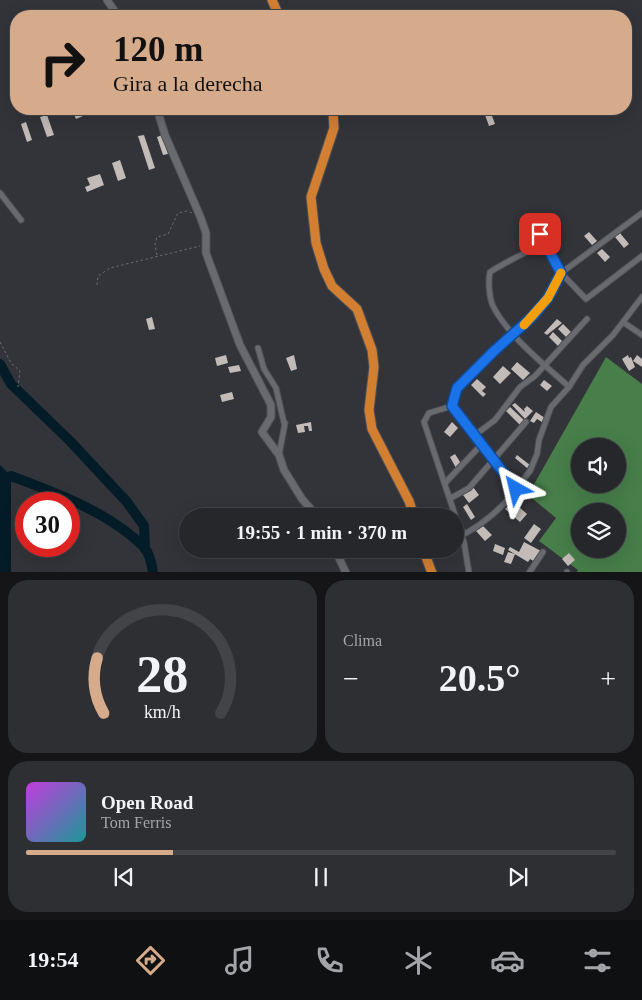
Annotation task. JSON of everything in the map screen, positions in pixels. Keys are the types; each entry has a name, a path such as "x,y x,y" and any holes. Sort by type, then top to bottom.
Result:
{"highway":[{"path":"333,115 334,128 311,197 316,243 324,269 332,286 356,309 372,350 374,367 369,410 372,429 411,508"},
{"path":"427,558 432,572"}],"street":[{"path":"159,115 168,144 206,233 206,253 240,345 270,405 270,417 262,432 279,455 292,483 310,508"},
{"path":"0,193 21,220"},
{"path":"452,406 457,388 532,317 548,298 561,273 642,213"},
{"path":"540,234 561,273 586,299 642,256"},
{"path":"545,242 528,252 514,256 490,272 492,305 514,334 569,387"},
{"path":"464,534 480,526 509,499 530,471 538,454 540,440 551,407 569,387 583,365 623,322 642,297"},
{"path":"475,435 495,420 520,387 536,376 544,364 587,319"},
{"path":"623,322 642,335"},
{"path":"258,348 264,369 276,388 284,423 279,455"},
{"path":"452,406 516,489"},
{"path":"452,406 430,413 424,422 454,508"},
{"path":"451,498 469,488 495,461 526,422"},
{"path":"446,482 482,444"},
{"path":"464,542 468,572"},
{"path":"529,572 543,552"},
{"path":"339,558 346,572"}],"path":[{"path":"157,256 154,244 157,237 168,234 178,213 187,211 200,216"},
{"path":"97,284 98,276 110,268 206,245"},
{"path":"0,342 11,364 20,371 18,387"}],"green space":[{"path":"606,357 642,384 642,572 577,572 578,570 539,541 556,518 528,495"}],"water":[{"path":"0,465 11,476 11,572 0,572"}],"building":[{"path":"47,115 54,135 47,137 40,117"},
{"path":"74,115 83,115 83,116 76,119"},
{"path":"485,115 492,115 495,124 489,126"},
{"path":"26,122 32,140 27,142 21,124"},
{"path":"144,135 155,168 149,170 138,136"},
{"path":"162,135 168,154 163,155 157,137"},
{"path":"120,160 126,178 118,181 112,163"},
{"path":"100,174 104,185 87,192 85,187 90,185 87,178"},
{"path":"532,225 537,236 533,238 529,237 524,229"},
{"path":"589,232 597,241 592,245 584,236"},
{"path":"620,233 629,244 624,248 615,237"},
{"path":"602,249 610,257 605,262 597,253"},
{"path":"152,317 155,329 149,330 146,319"},
{"path":"557,319 562,323 547,335 544,333"},
{"path":"563,324 571,332 566,337 558,329"},
{"path":"553,332 562,341 558,346 549,337"},
{"path":"226,355 228,363 217,366 215,358"},
{"path":"294,355 297,369 291,371 286,358"},
{"path":"628,355 629,358 631,357 635,367 629,371 622,359"},
{"path":"637,355 642,359 642,367 633,361"},
{"path":"517,362 530,373 523,380 511,369"},
{"path":"239,365 241,371 230,373 228,367"},
{"path":"503,366 511,373 500,384 493,377"},
{"path":"477,379 486,387 482,391 486,394 483,397 471,385"},
{"path":"544,380 552,386 547,391 540,385"},
{"path":"232,392 234,399 222,402 220,395"},
{"path":"515,403 525,412 524,409 527,406 533,411 525,419 512,405"},
{"path":"510,407 525,421 521,426 506,411"},
{"path":"536,412 545,418 542,422 537,419 534,423 530,421"},
{"path":"311,422 312,431 309,431 308,426 304,426 305,432 298,433 296,425"},
{"path":"452,422 458,428 450,437 444,432"},
{"path":"455,454 462,465 456,468 450,457"},
{"path":"517,455 530,465 527,468 515,458"},
{"path":"473,487 479,495 469,503 463,495"},
{"path":"516,494 522,498 518,506 527,514 520,522 505,509 514,500 512,499"},
{"path":"467,504 475,517 471,520 463,507"},
{"path":"534,524 541,529 531,543 524,538"},
{"path":"483,526 492,535 485,541 476,531"},
{"path":"524,542 541,551 535,562 530,559 528,562 508,550 510,547 519,552"},
{"path":"495,544 505,548 503,555 493,551"},
{"path":"508,552 515,554 511,564 504,562"},
{"path":"569,553 571,558 575,560 568,566 562,559"}],"waterway":[{"path":"0,364 11,384 70,441 127,502 144,526 145,549"},
{"path":"11,476 81,505 115,524 144,547 150,559 153,572"}],"slow traffic":[{"path":"524,325 548,298 561,273"}],"route":[{"path":"516,489 452,406 457,388 532,317 548,298 561,273 540,234"}]}
